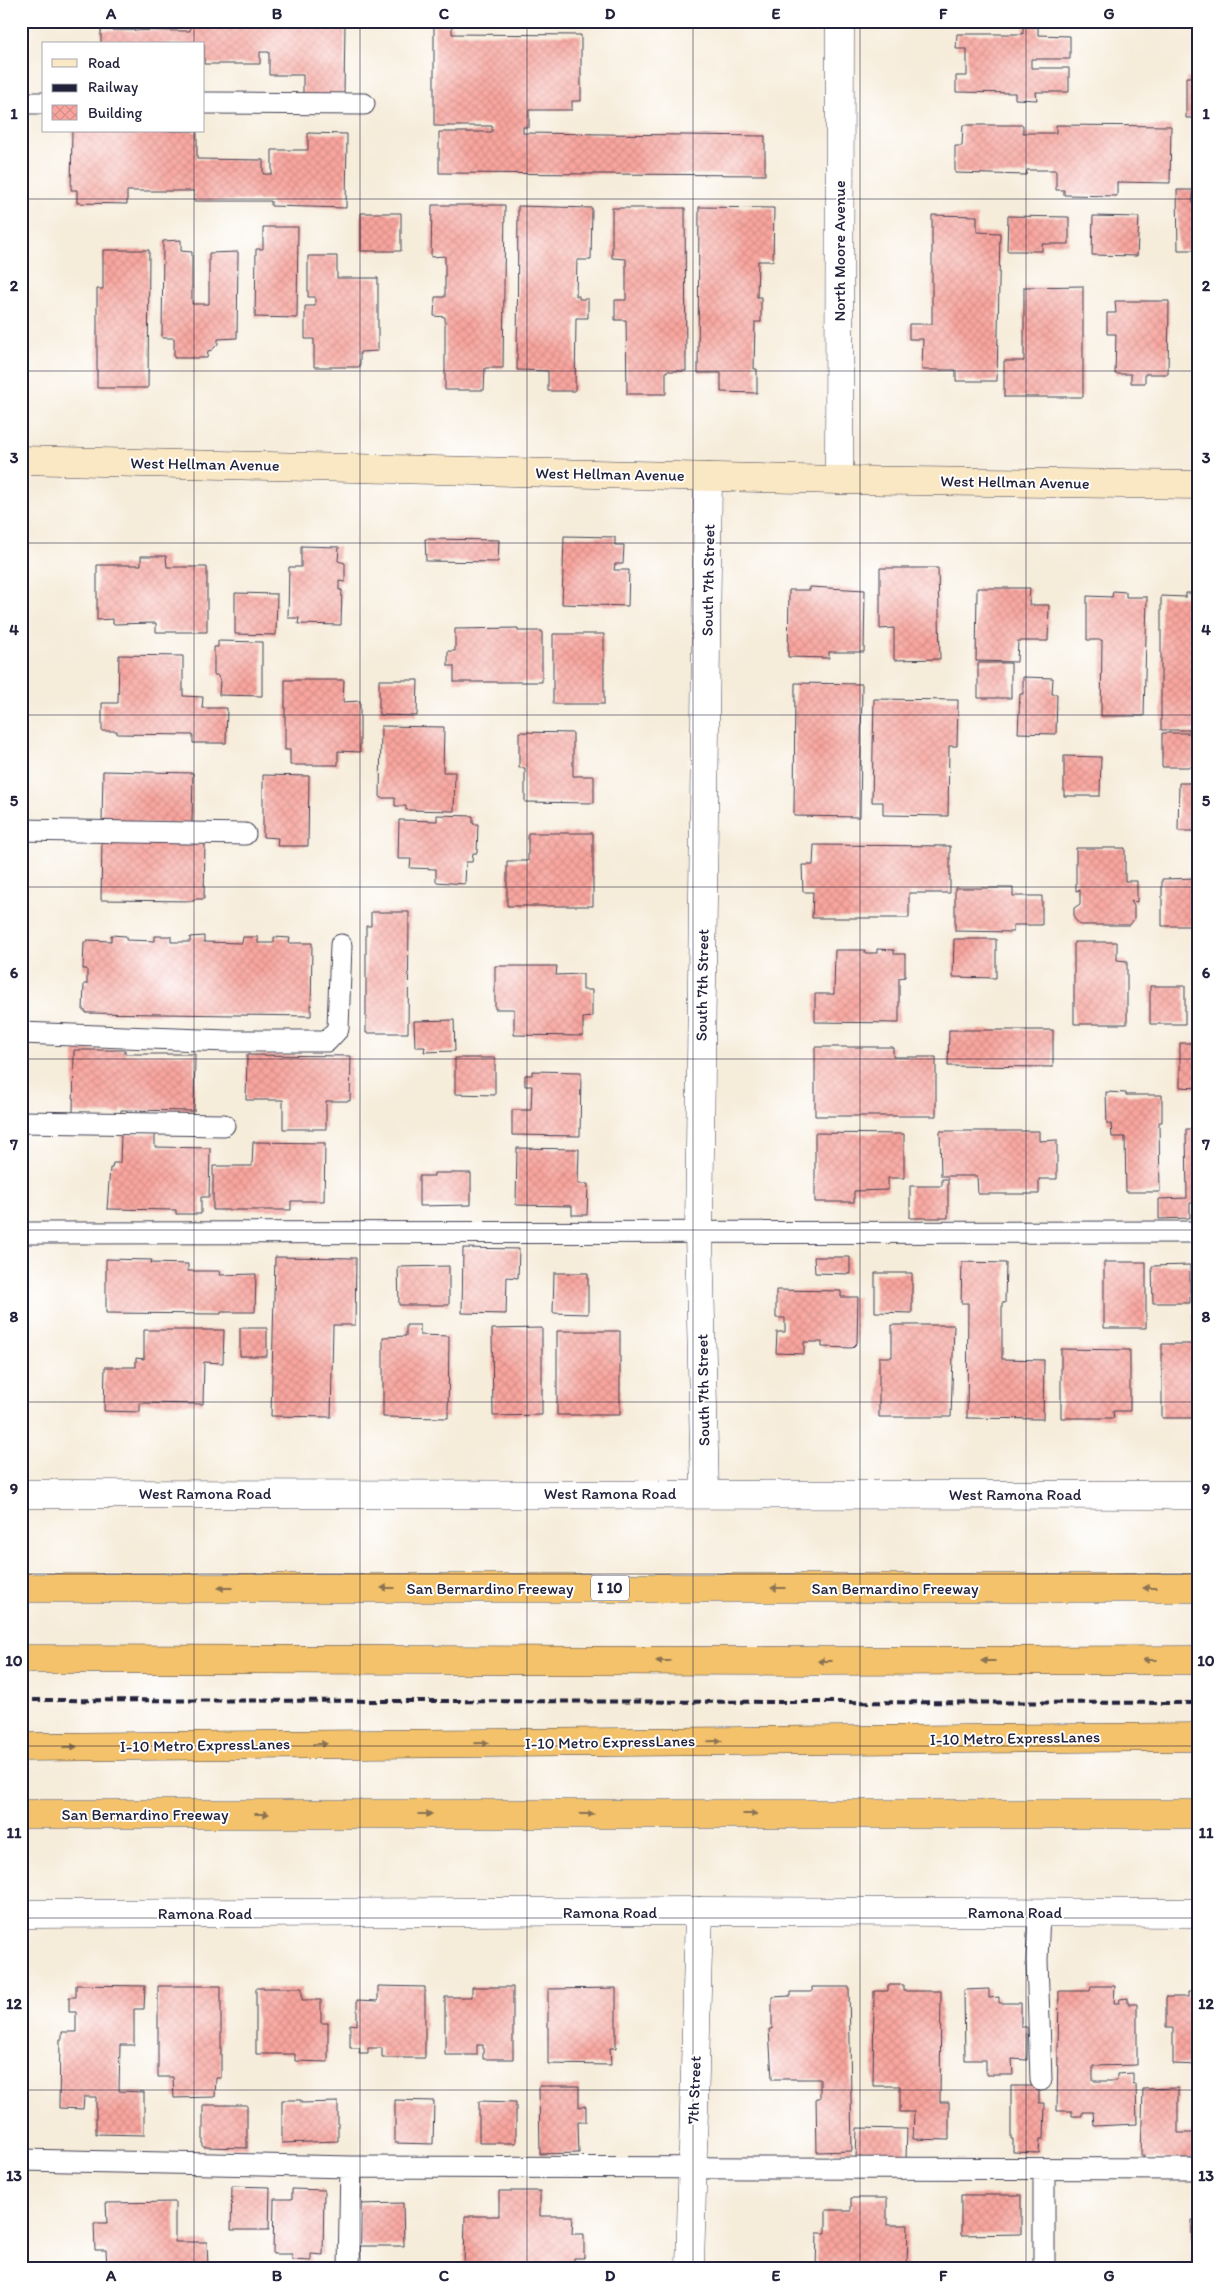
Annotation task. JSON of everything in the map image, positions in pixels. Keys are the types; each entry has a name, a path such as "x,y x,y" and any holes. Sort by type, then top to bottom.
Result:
{"highway":[{"name":"San Bernardino Freeway","path":"21,1588 1199,1588"},
{"path":"21,1660 804,1662 1199,1660"},
{"name":"I-10 Metro ExpressLanes","path":"21,1747 1199,1737"},
{"name":"San Bernardino Freeway","path":"21,1814 1199,1814"}],"street":[{"name":"North Moore Avenue","path":"839,480 840,21"},
{"name":"West Hellman Avenue","path":"21,460 839,480 1199,485"},
{"name":"South 7th Street","path":"705,1493 699,1233 708,477"},
{"name":"West Ramona Road","path":"21,1494 705,1493 1199,1495"},
{"name":"7th Street","path":"690,2268 691,2169 699,1912"},
{"name":"Ramona Road","path":"21,1914 1199,1912"}],"lane":[{"path":"21,102 42,103"},
{"path":"205,103 364,104"},
{"path":"21,830 245,834"},
{"path":"21,1033 227,1040 327,1041 338,1029 341,946"},
{"path":"21,1122 224,1125"},
{"path":"21,1233 1199,1232"},
{"path":"1038,1912 1037,1960 1041,2080"},
{"path":"21,2160 351,2167 1199,2169"},
{"path":"349,2268 351,2167"},
{"path":"1044,2170 1044,2268"}],"building":[{"path":"190,21 345,22 344,95 303,95 303,75 269,75 269,52 260,52 260,64 205,64 205,42 101,42 101,30 190,31"},
{"path":"434,25 452,26 452,34 581,35 581,101 572,101 572,110 529,110 529,127 523,127 523,133 765,136 765,175 439,173 439,132 492,132 492,126 434,126"},
{"path":"1023,27 1038,27 1038,35 1070,36 1070,59 1031,59 1031,68 1069,68 1069,92 1036,92 1037,100 1015,99 1015,93 956,92 956,76 967,76 967,49 956,49 957,34 1023,34"},
{"path":"1186,77 1199,77 1199,118 1186,118"},
{"path":"963,125 1023,125 1023,133 1056,133 1056,125 1171,126 1170,183 1117,182 1117,196 1064,195 1064,190 1056,190 1056,170 1027,170 1026,175 955,173 955,146 962,146"},
{"path":"72,132 197,132 197,159 263,160 263,174 272,174 272,150 308,150 308,133 347,134 346,208 271,206 271,201 194,201 194,191 127,191 127,204 77,203 77,190 71,190"},
{"path":"1177,190 1193,190 1193,204 1199,204 1199,250 1178,250"},
{"path":"432,205 505,205 503,368 485,368 484,390 445,390 445,317 434,316 435,297 445,297 445,256 431,257"},
{"path":"518,206 592,208 591,260 577,260 576,296 579,296 579,299 588,299 588,318 576,318 575,391 548,391 548,371 517,370"},
{"path":"699,207 774,208 773,261 758,261 757,297 761,297 761,322 755,322 754,369 757,369 757,393 721,392 721,373 698,373"},
{"path":"612,208 685,208 686,371 666,371 666,394 627,394 626,320 615,320 615,300 626,300 626,259 612,258"},
{"path":"361,213 401,213 401,251 361,251"},
{"path":"932,215 977,216 977,232 1000,233 997,381 956,381 956,370 922,370 923,339 909,339 909,324 932,324"},
{"path":"1008,216 1069,217 1069,244 1042,244 1042,251 1007,251"},
{"path":"1093,216 1139,217 1137,256 1092,255"},
{"path":"263,227 298,227 297,318 255,317 256,249 263,249"},
{"path":"181,240 181,251 192,252 192,304 209,304 209,253 238,252 237,338 218,339 218,344 208,351 207,358 174,358 174,338 162,338 163,241"},
{"path":"103,250 149,250 148,388 97,388 97,289 103,289"},
{"path":"308,256 337,256 337,278 378,278 378,351 360,352 360,367 314,367 314,339 305,339 305,306 315,306 315,297 308,297"},
{"path":"1083,286 1083,397 1004,397 1004,361 1024,361 1024,287"},
{"path":"1115,301 1169,301 1168,374 1145,374 1145,383 1131,383 1131,374 1115,374 1116,334 1107,334 1107,313 1116,313"},
{"path":"564,536 615,537 615,545 624,545 623,564 615,564 614,570 629,570 628,606 562,604"},
{"path":"425,539 499,540 498,562 426,561"},
{"path":"301,546 339,547 338,561 345,563 345,582 339,581 339,590 342,590 341,625 298,624 299,618 288,618 289,567 301,567"},
{"path":"141,556 166,556 167,567 207,567 207,632 156,632 156,623 113,624 113,619 97,620 97,565 141,565"},
{"path":"880,568 938,568 940,659 894,660 894,628 880,629"},
{"path":"810,587 865,590 864,652 829,652 829,658 788,657 789,590 810,590"},
{"path":"977,588 1030,588 1029,605 1049,605 1048,641 1018,641 1017,662 976,661"},
{"path":"1113,591 1126,592 1126,597 1147,597 1144,716 1101,716 1102,640 1087,640 1087,596 1112,597"},
{"path":"235,593 277,594 276,635 235,634"},
{"path":"1186,593 1199,593 1199,730 1161,730 1161,596 1186,597"},
{"path":"518,628 518,631 542,631 542,682 454,682 454,666 448,666 448,651 455,651 455,629"},
{"path":"553,634 604,634 604,704 553,704"},
{"path":"218,641 262,642 262,696 219,695 220,680 217,675 214,675 214,647 218,647"},
{"path":"119,655 183,656 183,696 203,697 202,708 227,708 226,743 193,743 193,735 117,734 117,731 102,731 102,703 118,703"},
{"path":"978,663 1011,663 1011,698 978,698"},
{"path":"1023,677 1053,678 1052,694 1057,694 1056,734 1018,733 1020,694 1023,694"},
{"path":"285,680 344,680 343,702 360,701 360,752 338,751 338,765 290,765 290,750 285,750"},
{"path":"379,680 418,680 417,716 379,715"},
{"path":"795,683 862,684 860,817 794,816"},
{"path":"874,699 958,700 957,746 949,746 948,816 883,815 883,802 872,802"},
{"path":"381,726 444,727 443,772 455,772 454,811 406,810 406,806 395,806 395,798 380,798"},
{"path":"519,732 573,733 573,776 594,776 594,803 525,802 525,768 519,768"},
{"path":"1162,733 1196,733 1196,767 1162,767"},
{"path":"1064,756 1101,757 1100,796 1064,796"},
{"path":"103,771 193,773 192,824 102,822"},
{"path":"263,775 309,776 308,846 277,846 278,838 263,837"},
{"path":"1179,783 1199,783 1199,831 1178,831"},
{"path":"437,815 473,816 473,824 478,824 477,853 473,853 472,862 466,862 465,884 436,882 436,869 410,868 411,859 398,859 399,820 437,821"},
{"path":"528,833 593,833 593,906 507,906 507,861 528,861"},
{"path":"102,839 205,842 204,899 194,899 194,901 101,900"},
{"path":"814,845 950,846 950,893 909,893 909,918 812,918 813,892 803,892 802,865 813,865"},
{"path":"1076,848 1125,848 1125,881 1137,881 1137,902 1131,901 1134,906 1134,919 1130,925 1080,925 1074,918 1074,908 1080,904 1080,890 1076,891"},
{"path":"1199,878 1199,926 1162,926 1162,879"},
{"path":"955,888 1013,888 1013,896 1042,896 1042,925 1013,925 1013,932 955,931"},
{"path":"371,912 409,912 408,1033 366,1033 366,926 371,926"},
{"path":"111,935 126,936 126,940 155,941 155,936 171,936 171,942 190,942 190,937 204,936 204,942 242,943 243,937 258,937 258,943 274,943 274,937 290,938 289,943 312,943 311,1016 86,1013 86,1011 83,1011 84,984 87,984 87,969 83,969 84,942 87,942 87,940 111,941"},
{"path":"954,939 996,939 996,978 953,977"},
{"path":"1074,942 1117,942 1117,960 1127,961 1127,1024 1074,1024"},
{"path":"877,949 894,950 894,954 905,954 905,977 899,978 899,1023 815,1022 815,994 834,994 835,950 865,950 865,953 877,953"},
{"path":"495,966 557,966 556,975 583,974 583,990 592,990 592,1017 583,1018 583,1036 514,1035 514,1009 495,1009"},
{"path":"1150,986 1185,986 1185,1024 1150,1024"},
{"path":"454,1020 455,1051 424,1052 425,1047 415,1047 414,1021"},
{"path":"949,1030 1053,1030 1053,1067 948,1066"},
{"path":"1180,1043 1199,1043 1199,1088 1180,1087"},
{"path":"815,1047 893,1047 893,1057 936,1057 936,1116 815,1116"},
{"path":"74,1050 125,1050 125,1054 195,1054 194,1111 121,1110 121,1114 73,1113"},
{"path":"247,1055 351,1056 350,1101 326,1101 326,1129 283,1129 283,1100 246,1100"},
{"path":"455,1058 495,1058 495,1095 455,1094"},
{"path":"532,1071 581,1072 580,1136 512,1135 512,1110 531,1110 532,1086 525,1086 525,1075 532,1075"},
{"path":"1106,1092 1126,1093 1126,1095 1162,1095 1162,1122 1159,1122 1160,1192 1126,1192 1125,1137 1112,1137 1111,1124 1107,1124"},
{"path":"1186,1129 1199,1129 1199,1203 1190,1203 1190,1218 1159,1219 1159,1199 1187,1198"},
{"path":"940,1131 1039,1131 1039,1141 1057,1140 1057,1179 1039,1179 1039,1194 978,1194 977,1176 941,1176"},
{"path":"815,1133 904,1134 904,1178 888,1178 888,1190 854,1191 854,1202 815,1202"},
{"path":"121,1134 155,1134 155,1147 210,1148 209,1197 201,1197 201,1214 176,1214 176,1210 107,1209 110,1168 112,1168 113,1163 120,1163"},
{"path":"253,1142 325,1143 324,1201 291,1201 291,1210 213,1210 213,1166 252,1166"},
{"path":"517,1148 579,1149 578,1184 588,1184 587,1215 572,1215 572,1206 516,1205"},
{"path":"434,1173 471,1173 471,1205 419,1206 419,1176 434,1176"},
{"path":"942,1179 948,1179 948,1218 910,1218 910,1186 942,1186"},
{"path":"463,1248 519,1249 518,1278 507,1277 506,1314 462,1313"},
{"path":"275,1257 356,1258 355,1325 333,1325 331,1417 271,1416"},
{"path":"814,1257 850,1257 850,1274 815,1273"},
{"path":"106,1259 152,1260 151,1263 188,1264 188,1271 220,1271 219,1275 256,1274 255,1312 221,1312 221,1314 106,1313"},
{"path":"962,1262 1006,1263 1005,1303 1002,1303 1002,1359 1044,1360 1043,1419 967,1418 968,1303 961,1303"},
{"path":"1104,1262 1146,1262 1146,1328 1104,1328"},
{"path":"1190,1265 1190,1303 1153,1303 1152,1266"},
{"path":"449,1266 449,1305 399,1305 398,1267"},
{"path":"554,1273 588,1273 588,1314 553,1313"},
{"path":"875,1273 912,1273 912,1313 875,1312"},
{"path":"776,1290 841,1291 841,1297 858,1297 857,1343 852,1348 822,1347 822,1342 804,1342 804,1354 776,1353 777,1332 785,1332 785,1318 776,1318"},
{"path":"1193,1314 1199,1314 1199,1418 1162,1418 1162,1344 1193,1344"},
{"path":"406,1325 420,1325 420,1335 449,1336 448,1418 383,1417 383,1337 406,1336"},
{"path":"892,1325 954,1325 951,1417 879,1417 879,1357 892,1357"},
{"path":"240,1328 267,1328 267,1356 240,1356"},
{"path":"542,1328 542,1415 493,1416 492,1329"},
{"path":"144,1330 224,1330 223,1363 204,1362 203,1404 140,1403 140,1412 104,1411 105,1367 136,1367 136,1358 144,1359"},
{"path":"557,1331 620,1331 620,1415 557,1415"},
{"path":"1061,1349 1130,1350 1130,1411 1113,1411 1114,1418 1061,1418"},
{"path":"76,1985 145,1986 144,2009 134,2009 134,2045 120,2045 119,2091 144,2092 144,2135 96,2134 96,2097 84,2097 83,2109 59,2108 60,2039 62,2039 62,2032 76,2032 76,2012 69,2012 69,1997 76,1997"},
{"path":"888,1985 903,1985 903,1991 941,1991 940,2102 949,2102 949,2140 913,2139 914,2112 900,2112 900,2086 873,2086 874,1991 888,1991"},
{"path":"158,1986 221,1986 221,2078 216,2078 215,2097 174,2098 173,2077 158,2077"},
{"path":"378,1986 425,1987 425,2058 382,2058 382,2048 368,2048 368,2053 359,2053 360,2048 350,2048 350,2024 357,2025 357,2000 378,2001"},
{"path":"1091,1986 1115,1986 1114,2003 1119,2003 1120,1999 1128,1998 1128,2004 1137,2004 1137,2065 1093,2066 1093,2081 1117,2081 1117,2074 1133,2073 1133,2085 1136,2084 1137,2124 1094,2126 1093,2112 1082,2112 1082,2116 1072,2116 1072,2111 1057,2111 1059,1991 1090,1991"},
{"path":"472,1987 513,1987 513,2059 483,2059 483,2045 477,2045 477,2055 445,2055 445,1997 472,1997"},
{"path":"812,1987 849,1987 852,2151 817,2152 816,2098 820,2098 820,2079 772,2079 769,2029 772,2029 772,1997 791,1996 791,1992 812,1992"},
{"path":"256,1988 302,1988 302,2000 321,2000 321,2023 328,2023 328,2062 295,2061 295,2054 256,2054"},
{"path":"616,1988 616,2048 610,2048 611,2065 548,2064 548,1989"},
{"path":"989,1989 989,1998 999,1997 999,2003 1021,2003 1021,2027 1027,2027 1027,2060 1012,2059 1013,2075 986,2075 986,2060 965,2060 964,1990"},
{"path":"1188,1992 1199,1992 1199,2065 1173,2064 1173,2028 1166,2028 1166,1997 1188,1997"},
{"path":"539,2086 579,2086 579,2107 586,2106 586,2122 578,2122 579,2153 540,2154"},
{"path":"1011,2086 1039,2086 1039,2103 1045,2103 1044,2139 1040,2139 1039,2153 1013,2152 1013,2139 1011,2139"},
{"path":"1178,2088 1178,2133 1199,2133 1199,2158 1144,2159 1144,2155 1141,2155 1143,2089"},
{"path":"282,2100 301,2100 301,2103 338,2102 338,2141 282,2143"},
{"path":"395,2100 434,2101 433,2144 395,2143"},
{"path":"479,2101 516,2102 516,2143 479,2143"},
{"path":"203,2105 247,2105 247,2148 203,2147"},
{"path":"857,2128 907,2129 906,2159 856,2159"},
{"path":"232,2186 270,2187 269,2230 231,2230"},
{"path":"292,2189 324,2190 323,2255 311,2254 311,2261 292,2260 292,2254 273,2254 274,2199 292,2199"},
{"path":"499,2191 540,2191 540,2216 573,2216 572,2234 584,2234 584,2258 574,2258 573,2268 464,2268 465,2216 499,2216"},
{"path":"961,2195 1021,2195 1021,2234 961,2235"},
{"path":"851,2198 887,2198 887,2225 908,2225 907,2268 816,2268 817,2233 826,2233 826,2210 851,2210"},
{"path":"175,2202 175,2242 207,2242 208,2268 107,2268 106,2250 95,2250 94,2223 107,2223 106,2203"},
{"path":"403,2203 404,2246 359,2246 359,2204"},
{"path":"1192,2220 1199,2220 1199,2268 1192,2268"}],"railway":[{"path":"21,1700 1199,1703"}]}
